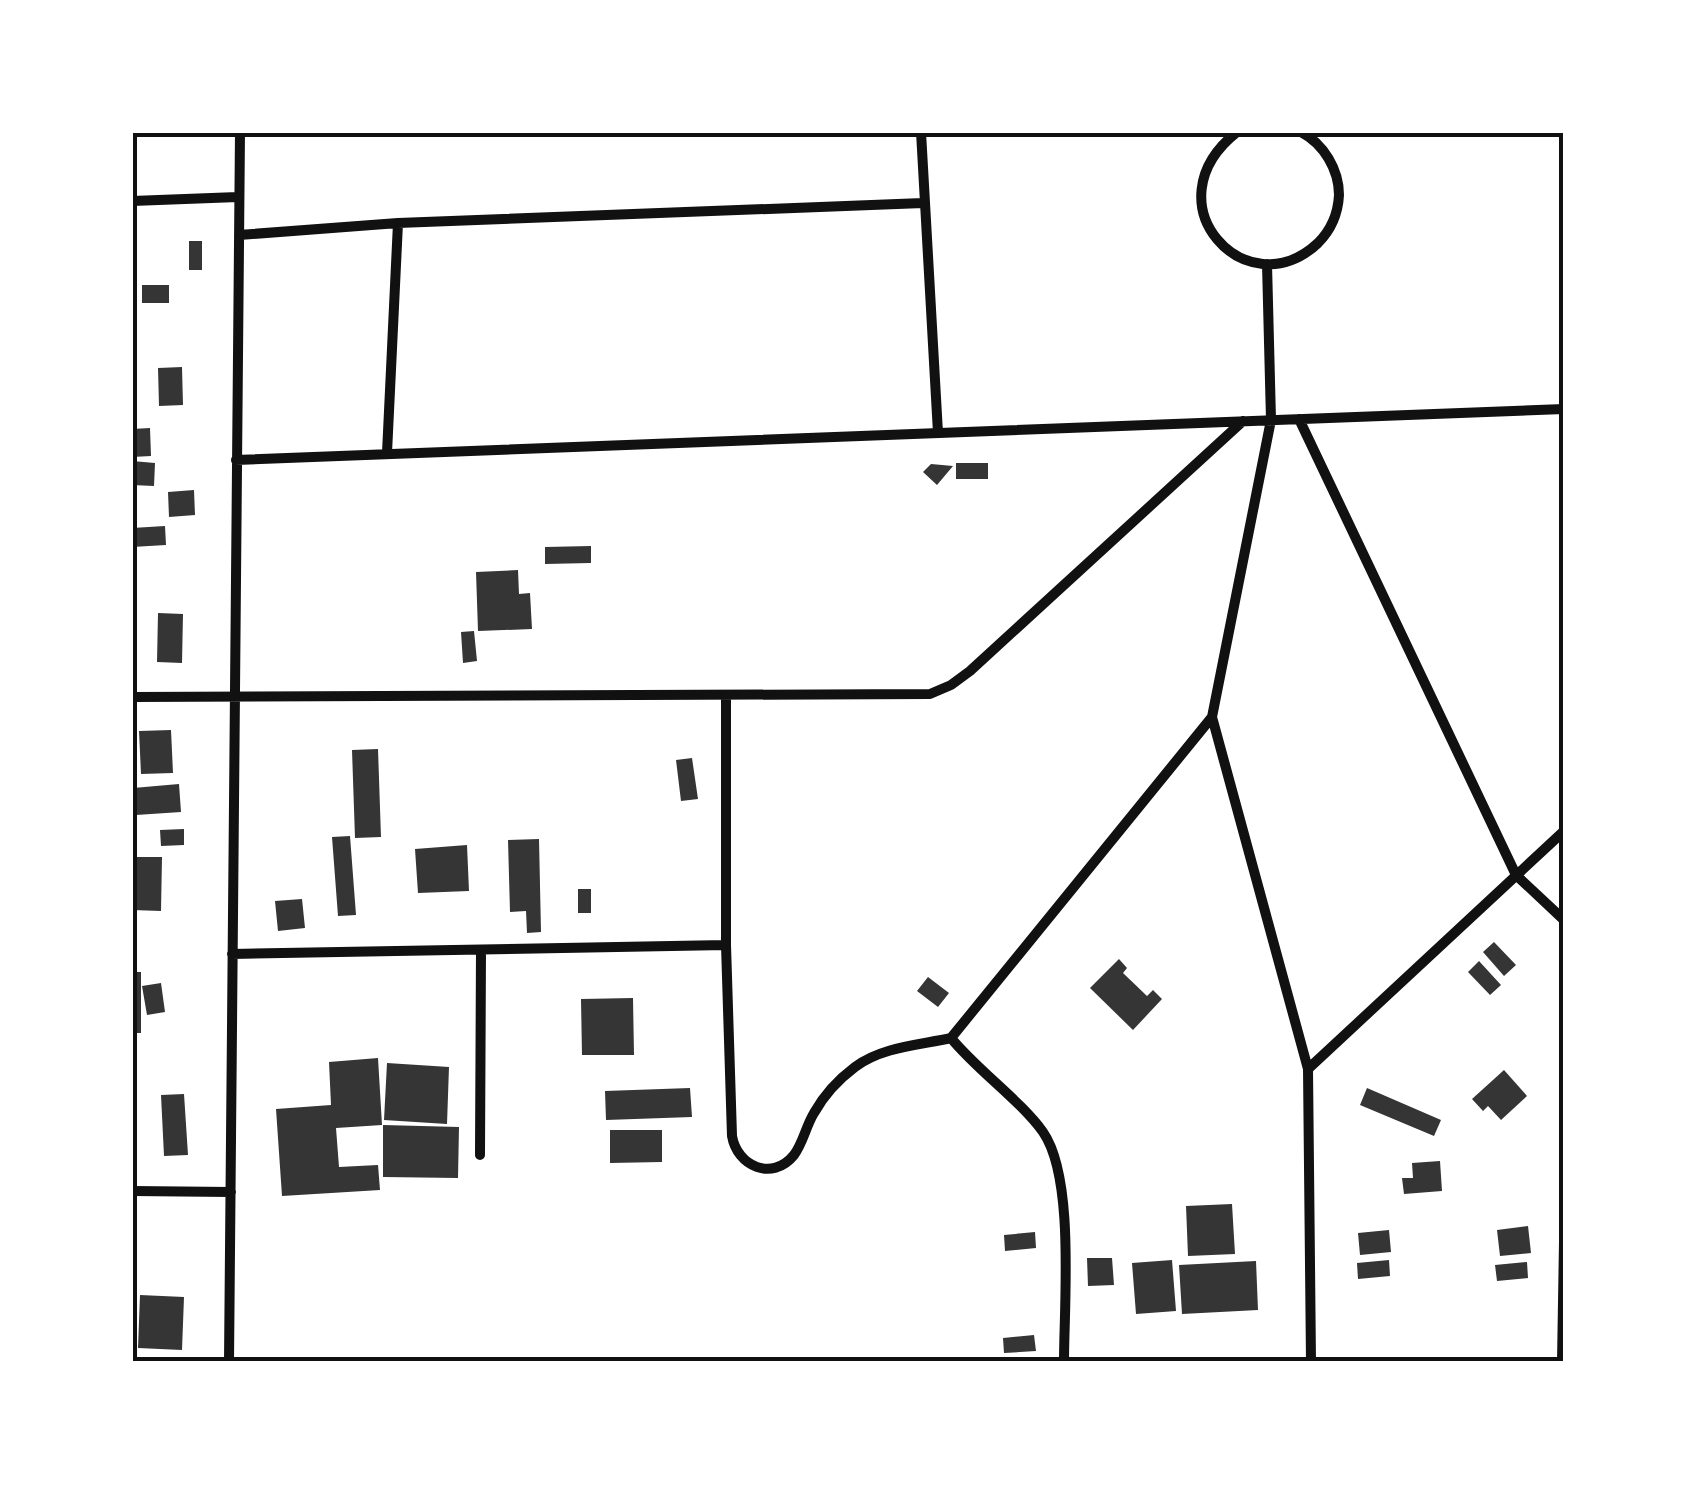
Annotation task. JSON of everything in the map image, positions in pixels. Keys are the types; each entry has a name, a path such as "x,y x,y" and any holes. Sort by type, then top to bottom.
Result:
{"street":[{"path":"229,1362 240,132"},
{"path":"921,132 938,433"},
{"path":"1236,132 1216,149 1203,173 1203,216 1217,240 1240,258 1267,264 1305,256 1328,234 1338,211 1339,184 1328,155 1301,132"},
{"path":"132,201 238,196"},
{"path":"239,236 398,223 923,203"},
{"path":"386,453 398,223"},
{"path":"1267,264 1271,420 1212,717 1308,1069 1310,1362"},
{"path":"236,460 1564,409"},
{"path":"1299,419 1516,875 1564,920"},
{"path":"132,697 930,694 951,685 1243,421"},
{"path":"726,696 726,945 732,1136 734,1149 748,1166 771,1169 795,1154 814,1112 832,1087 857,1065 877,1054 951,1038 1212,717"},
{"path":"1308,1069 1564,831"},
{"path":"232,954 726,945"},
{"path":"480,1154 481,950"},
{"path":"951,1038 1042,1129 1054,1152 1064,1223 1064,1362"},
{"path":"132,1191 231,1192"},
{"path":"1562,1362 1564,1242"}],"building":[{"path":"189,241 202,241 202,270 189,270"},
{"path":"142,285 169,285 169,303 142,303"},
{"path":"182,367 183,405 159,406 158,368"},
{"path":"150,428 151,456 132,457 132,429"},
{"path":"132,461 155,463 154,486 132,485"},
{"path":"956,463 988,463 988,479 956,479"},
{"path":"931,464 953,466 937,485 923,472"},
{"path":"194,490 195,515 169,517 168,492"},
{"path":"165,526 166,545 132,547 132,528"},
{"path":"591,546 591,563 545,564 545,547"},
{"path":"518,570 519,594 530,593 532,629 478,631 476,572"},
{"path":"158,613 183,614 182,663 157,662"},
{"path":"474,631 477,661 463,663 461,632"},
{"path":"171,730 173,773 141,774 139,731"},
{"path":"378,749 381,837 355,838 352,750"},
{"path":"692,758 698,799 681,801 676,760"},
{"path":"179,784 181,812 136,815 133,788"},
{"path":"184,829 184,845 161,846 160,830"},
{"path":"350,836 356,915 338,916 332,837"},
{"path":"539,839 541,932 527,933 526,911 510,912 508,840"},
{"path":"467,845 469,891 418,893 415,849"},
{"path":"132,857 162,857 161,911 132,910"},
{"path":"578,889 591,889 591,913 578,913"},
{"path":"302,899 305,928 278,931 275,901"},
{"path":"1494,942 1516,965 1504,976 1483,952"},
{"path":"1119,959 1127,968 1123,973 1147,996 1153,990 1162,999 1133,1030 1090,988"},
{"path":"1479,961 1501,985 1490,995 1468,972"},
{"path":"132,972 141,972 141,1033 132,1033"},
{"path":"928,977 949,993 938,1007 917,991"},
{"path":"161,983 165,1012 147,1015 142,986"},
{"path":"633,998 634,1055 582,1055 581,999"},
{"path":"378,1058 382,1125 336,1128 339,1167 378,1165 380,1190 282,1196 276,1109 331,1105 329,1062"},
{"path":"387,1063 449,1067 447,1124 384,1120"},
{"path":"1504,1070 1527,1096 1501,1120 1488,1106 1483,1111 1472,1099"},
{"path":"690,1088 692,1117 606,1120 605,1091"},
{"path":"1367,1088 1441,1120 1434,1136 1360,1105"},
{"path":"184,1094 188,1155 164,1156 161,1095"},
{"path":"383,1125 459,1127 458,1178 383,1177"},
{"path":"610,1130 662,1130 662,1162 610,1163"},
{"path":"1440,1161 1442,1191 1404,1194 1402,1178 1413,1178 1412,1163"},
{"path":"1232,1204 1235,1254 1188,1256 1186,1206"},
{"path":"1528,1226 1531,1253 1500,1256 1497,1230"},
{"path":"1389,1230 1391,1252 1360,1255 1358,1233"},
{"path":"1035,1232 1036,1248 1005,1251 1004,1235"},
{"path":"1087,1258 1112,1258 1114,1285 1088,1286"},
{"path":"1172,1260 1176,1311 1136,1314 1132,1263"},
{"path":"1389,1260 1390,1276 1358,1279 1357,1263"},
{"path":"1256,1261 1258,1310 1182,1314 1179,1265"},
{"path":"1527,1262 1528,1278 1497,1281 1495,1265"},
{"path":"140,1295 184,1297 182,1350 138,1348"},
{"path":"1034,1335 1036,1351 1004,1353 1003,1338"}]}
